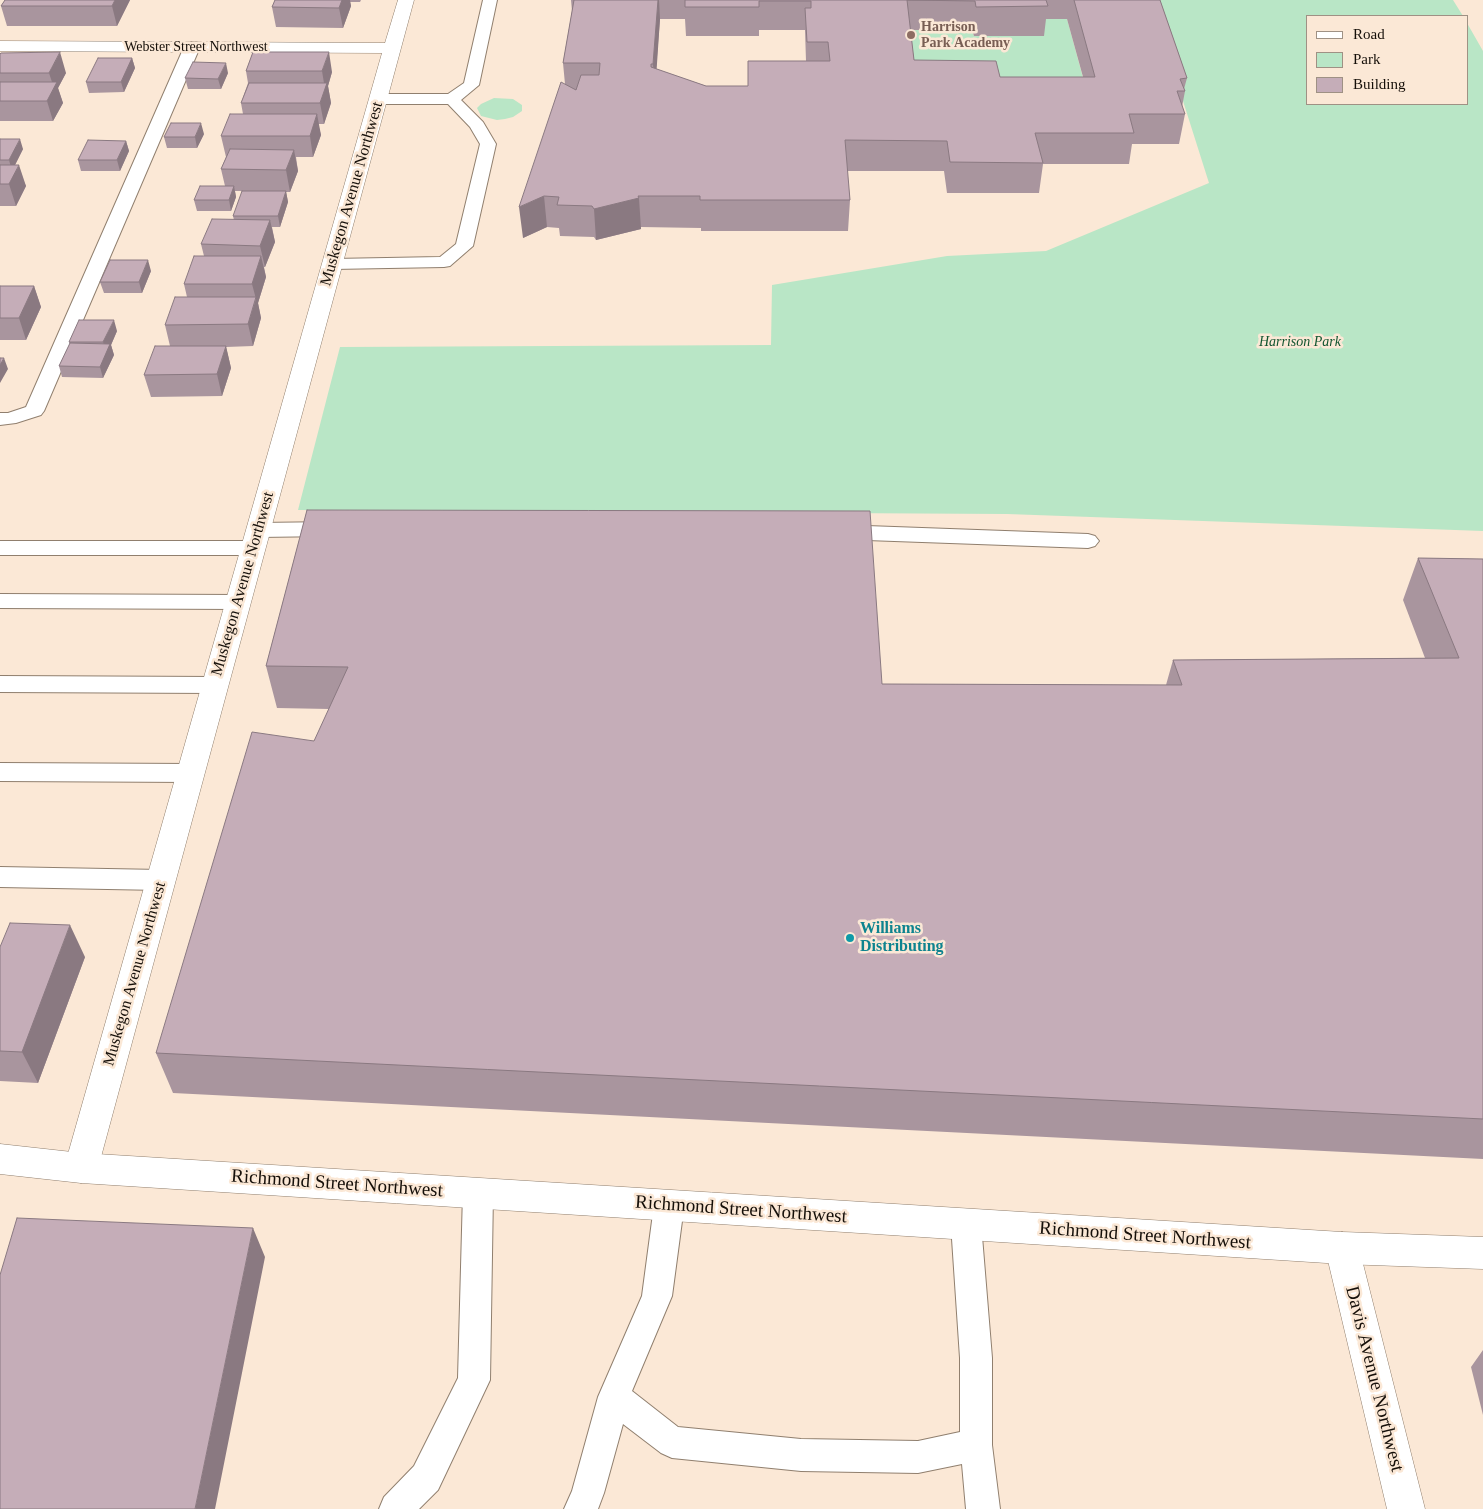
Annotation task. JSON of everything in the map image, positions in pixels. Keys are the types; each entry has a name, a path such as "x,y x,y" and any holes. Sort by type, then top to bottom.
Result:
{"street":[{"name":"Muskegon Avenue Northwest","path":"81,1168 406,0"},
{"name":"Webster Street Northwest","path":"0,46 392,48"},
{"name":"Richmond Street Northwest","path":"0,1159 81,1168 669,1206 1342,1248 1483,1253"},
{"name":"Davis Avenue Northwest","path":"1342,1248 1406,1509"}],"lane":[{"path":"378,99 452,99 471,85 490,0"},
{"path":"0,418 9,419 34,412 192,47"},
{"path":"332,264 444,262 464,246 488,144 477,125 452,99"},
{"path":"0,548 256,539 357,529"},
{"path":"817,532 1088,541"},
{"path":"0,601 239,602"},
{"path":"0,684 215,685"},
{"path":"0,772 191,772"},
{"path":"0,877 162,880"},
{"path":"396,1509 426,1478 474,1380 478,1193"},
{"path":"588,1504 614,1398 657,1296 669,1206"},
{"path":"966,1224 976,1358 976,1445 983,1509"},
{"path":"614,1398 672,1442 802,1455 918,1457 976,1445"}],"green space":[{"name":"Harrison Park","path":"1151,0 1453,0 1462,15 1306,15 1306,105 1468,105 1468,25 1483,51 1483,531 1007,514 298,510 340,347 771,345 772,285 947,256 1046,251 1209,183"},
{"path":"1040,19 1067,19 1091,107 912,90 905,29 972,30 974,36 1044,36"},
{"path":"494,98 513,99 522,105 522,111 513,117 497,120 481,116 477,108"}],"building":[{"path":"5,0 115,0 112,6 1,6"},
{"path":"275,0 342,0 339,8 272,7"},
{"name":"Harrison Park Academy","path":"574,0 658,0 653,64 651,64 651,67 706,86 748,86 748,61 830,61 828,42 807,42 805,8 811,8 811,1 759,1 759,7 685,7 685,0 907,0 914,60 996,61 1000,77 1095,77 1074,0 1160,0 1187,78 1180,79 1185,91 1177,91 1185,114 1129,114 1134,133 1035,133 1043,163 950,162 947,141 845,140 850,200 700,200 700,196 638,196 639,198 594,209 592,206 557,205 559,197 544,196 519,207 561,82 576,90 581,75 599,75 600,63 563,63"},
{"path":"907,0 1046,0 1048,6 976,7 975,1"},
{"path":"60,52 49,73 0,73 1,53"},
{"path":"253,52 329,52 322,71 246,71"},
{"path":"98,58 132,58 121,82 86,82"},
{"path":"193,62 226,63 218,79 185,78"},
{"path":"0,82 57,82 47,101 0,101"},
{"path":"249,83 327,83 320,103 241,103"},
{"path":"230,114 317,114 310,136 221,136"},
{"path":"171,123 201,123 195,137 164,137"},
{"path":"0,139 20,139 9,160 0,160"},
{"path":"88,140 126,141 117,160 78,160"},
{"path":"230,149 294,150 286,170 221,169"},
{"path":"0,165 19,165 9,184 0,184"},
{"path":"200,186 234,186 229,200 194,200"},
{"path":"242,191 286,191 278,216 233,216"},
{"path":"212,219 270,220 260,246 201,244"},
{"path":"194,256 261,256 252,284 184,284"},
{"path":"110,260 148,260 139,282 100,282"},
{"path":"0,286 34,286 19,318 0,318"},
{"path":"175,297 256,297 248,324 165,325"},
{"path":"79,320 114,320 103,342 69,342"},
{"path":"70,343 110,344 100,367 59,366"},
{"path":"155,346 226,346 217,374 144,375"},
{"name":"Williams Distributing","path":"307,510 870,511 882,684 1182,685 1173,660 1459,658 1418,558 1483,559 1483,1119 156,1053 252,732 314,741 348,667 266,666"},
{"path":"10,923 70,925 22,1052 0,1051 0,947"},
{"path":"17,1218 253,1228 195,1509 0,1509 0,1275"}],"place":[{"name":"Harrison Park Academy","path":"911,35"},
{"name":"Williams Distributing","path":"850,938"}]}
